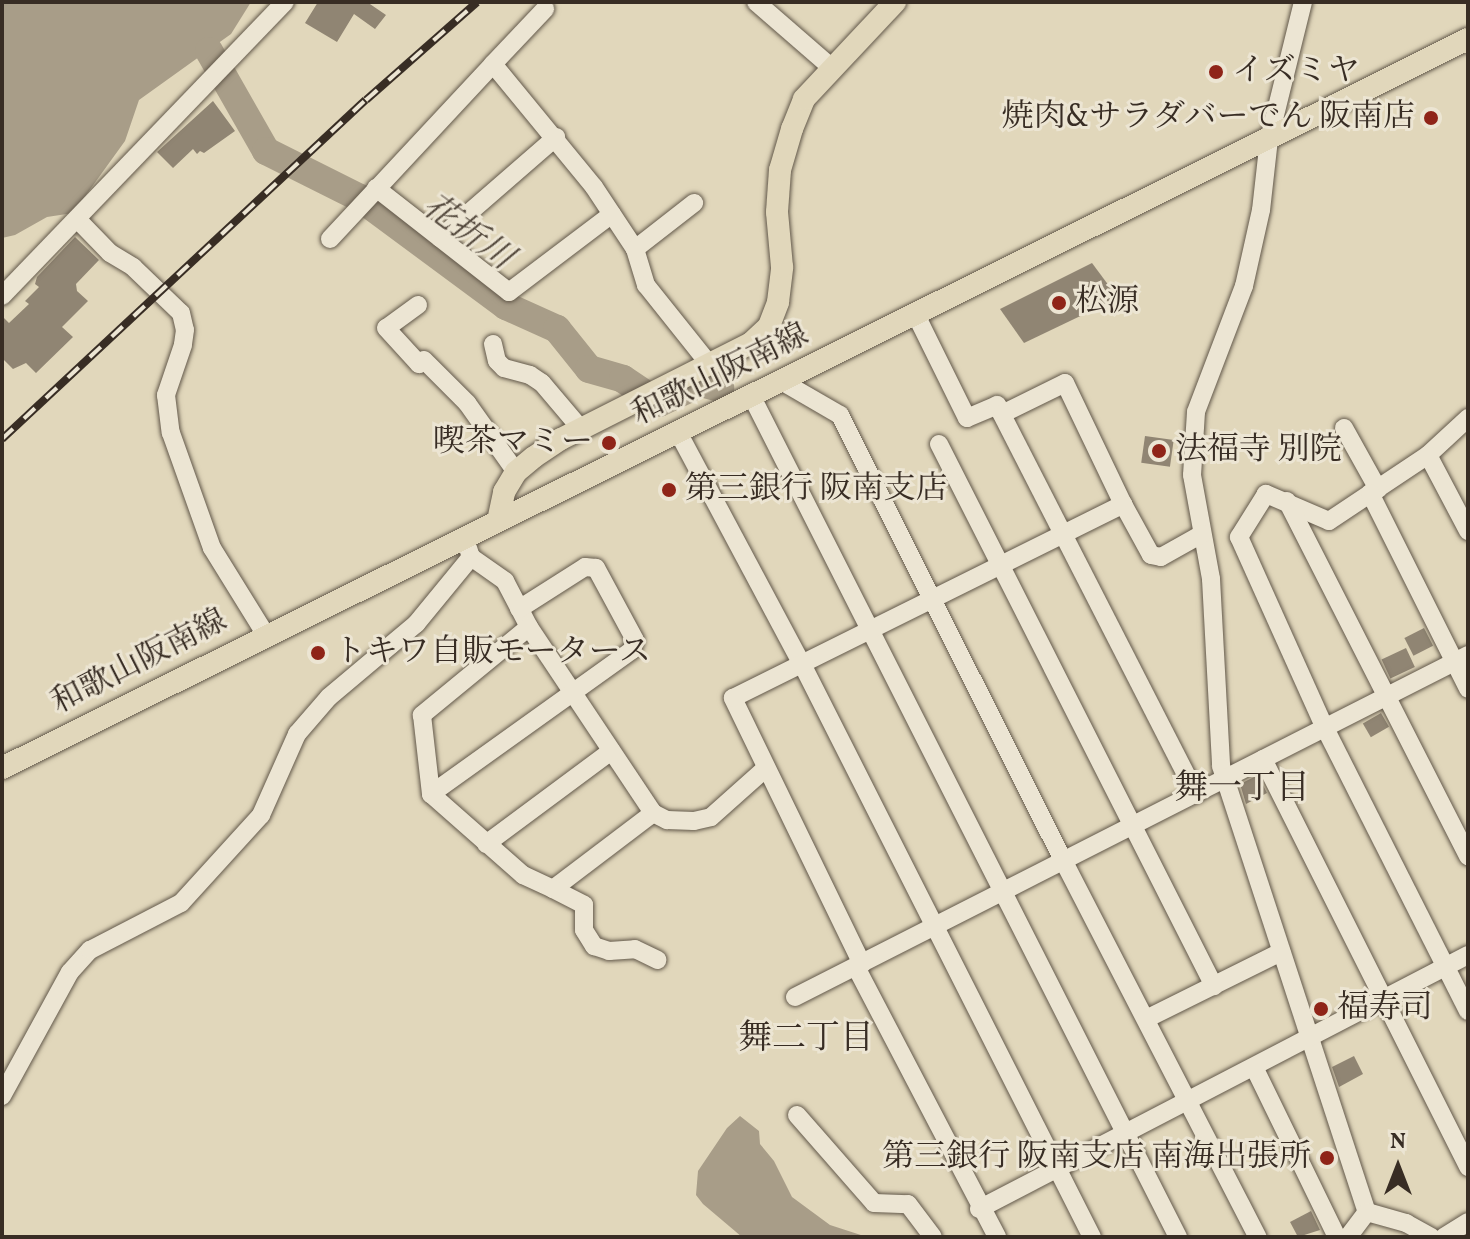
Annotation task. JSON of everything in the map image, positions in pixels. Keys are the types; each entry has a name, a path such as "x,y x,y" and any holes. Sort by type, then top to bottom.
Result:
{"main road":[{"path":"498,521 504,492 516,472 581,429 751,343 769,326 778,302 782,267 777,212 780,170 804,99 895,2"},
{"name":"和歌山阪南線","path":"2,768 266,635 467,548 498,521 679,434 1468,39"}],"street":[{"path":"2,296 285,2"},
{"path":"756,2 832,68"},
{"path":"1303,2 1269,139 1261,210 1244,286 1196,412 1192,475 1211,579 1224,779 1367,1212"},
{"path":"330,239 545,9"},
{"path":"493,64 556,137 612,214 635,249 646,285 709,364"},
{"path":"440,238 556,137"},
{"path":"376,188 509,292 612,214"},
{"path":"635,249 694,203"},
{"path":"78,220 110,253 133,267 181,313 185,330 183,345 166,395 171,433 212,548 266,635"},
{"path":"418,305 386,328 419,364 424,360 467,403 516,472"},
{"path":"916,315 967,418 997,405 1196,794"},
{"path":"493,344 497,361 504,368 530,375 542,383 581,429"},
{"path":"783,382 840,415 1063,860 1258,1237"},
{"path":"1002,414 1065,383 1151,555 1161,557 1202,534"},
{"path":"752,397 1178,1237"},
{"path":"1468,418 1428,455 1329,521 1266,494 1239,537 1325,728 1468,1011"},
{"path":"1344,428 1461,659 1468,689"},
{"path":"679,434 802,664 1092,1237"},
{"path":"939,444 1214,986"},
{"path":"1428,455 1468,531"},
{"path":"1287,501 1468,857"},
{"path":"997,1237 979,1209 859,965 733,698 1123,504"},
{"path":"2,1096 70,972 90,950 115,934 181,903 261,815 297,734 329,697 416,624 467,548 505,581 529,627 653,813 667,820 694,821 711,817 766,768"},
{"path":"431,794 632,650 635,640 596,568 585,567 519,609"},
{"path":"529,627 422,715 431,794 523,875 584,905 584,930 594,946 609,951 635,949 658,960"},
{"path":"795,997 1461,659"},
{"path":"486,844 611,751"},
{"path":"1263,759 1468,1167"},
{"path":"553,889 653,813"},
{"path":"1146,1019 1281,952"},
{"path":"979,1209 1468,955"},
{"path":"1254,1067 1337,1237"},
{"path":"797,1115 874,1203 908,1204 933,1237"},
{"path":"1348,1237 1367,1212"},
{"path":"1367,1212 1406,1223 1431,1237"},
{"path":"1444,1237 1468,1222"}],"shaded area":[{"path":"2,2 251,2 231,34 139,100 125,141 73,213 47,217 15,235 2,238"},
{"path":"740,1116 759,1131 760,1144 774,1161 792,1197 830,1225 867,1237 742,1237 703,1204 696,1195 698,1171 727,1128"}],"building":[{"path":"318,2 367,2 386,15 375,29 354,14 337,42 305,23"},
{"path":"213,101 235,131 204,153 200,151 197,154 193,149 173,168 157,152"},
{"path":"75,237 99,260 76,284 77,291 88,301 62,327 73,337 36,373 26,363 13,369 2,358 2,316 9,323 29,304 25,301 39,287 35,284 37,277"},
{"name":"松源","path":"1092,263 1118,298 1024,343 1000,309"},
{"path":"1145,436 1174,440 1170,467 1141,463"},
{"path":"1424,628 1433,646 1413,656 1404,638"},
{"path":"1406,648 1415,667 1390,678 1382,659"},
{"path":"1381,713 1389,727 1371,737 1363,724"},
{"path":"1258,775 1267,793 1246,804 1240,784"},
{"path":"1354,1056 1363,1074 1339,1087 1332,1067"},
{"path":"1311,1211 1320,1230 1298,1237 1290,1222"}],"waterway":[{"name":"花折川","path":"209,51 266,151 360,198 506,306 557,329 589,369 623,379 659,403 701,383 720,388"}],"railway":[{"path":"2,439 366,100 477,2"}],"place":[{"name":"イズミヤ","path":"1216,72"},
{"name":"焼肉&サラダバーでん 阪南店","path":"1431,118"},
{"name":"松源","path":"1059,303"},
{"name":"喫茶マミー","path":"609,443"},
{"name":"法福寺 別院","path":"1159,451"},
{"name":"第三銀行 阪南支店","path":"669,490"},
{"name":"トキワ自販モータース","path":"318,653"},
{"name":"福寿司","path":"1321,1009"},
{"name":"第三銀行 阪南支店 南海出張所","path":"1327,1158"}],"district":[{"name":"舞一丁目","path":"1242,790"},
{"name":"舞二丁目","path":"806,1040"}]}
